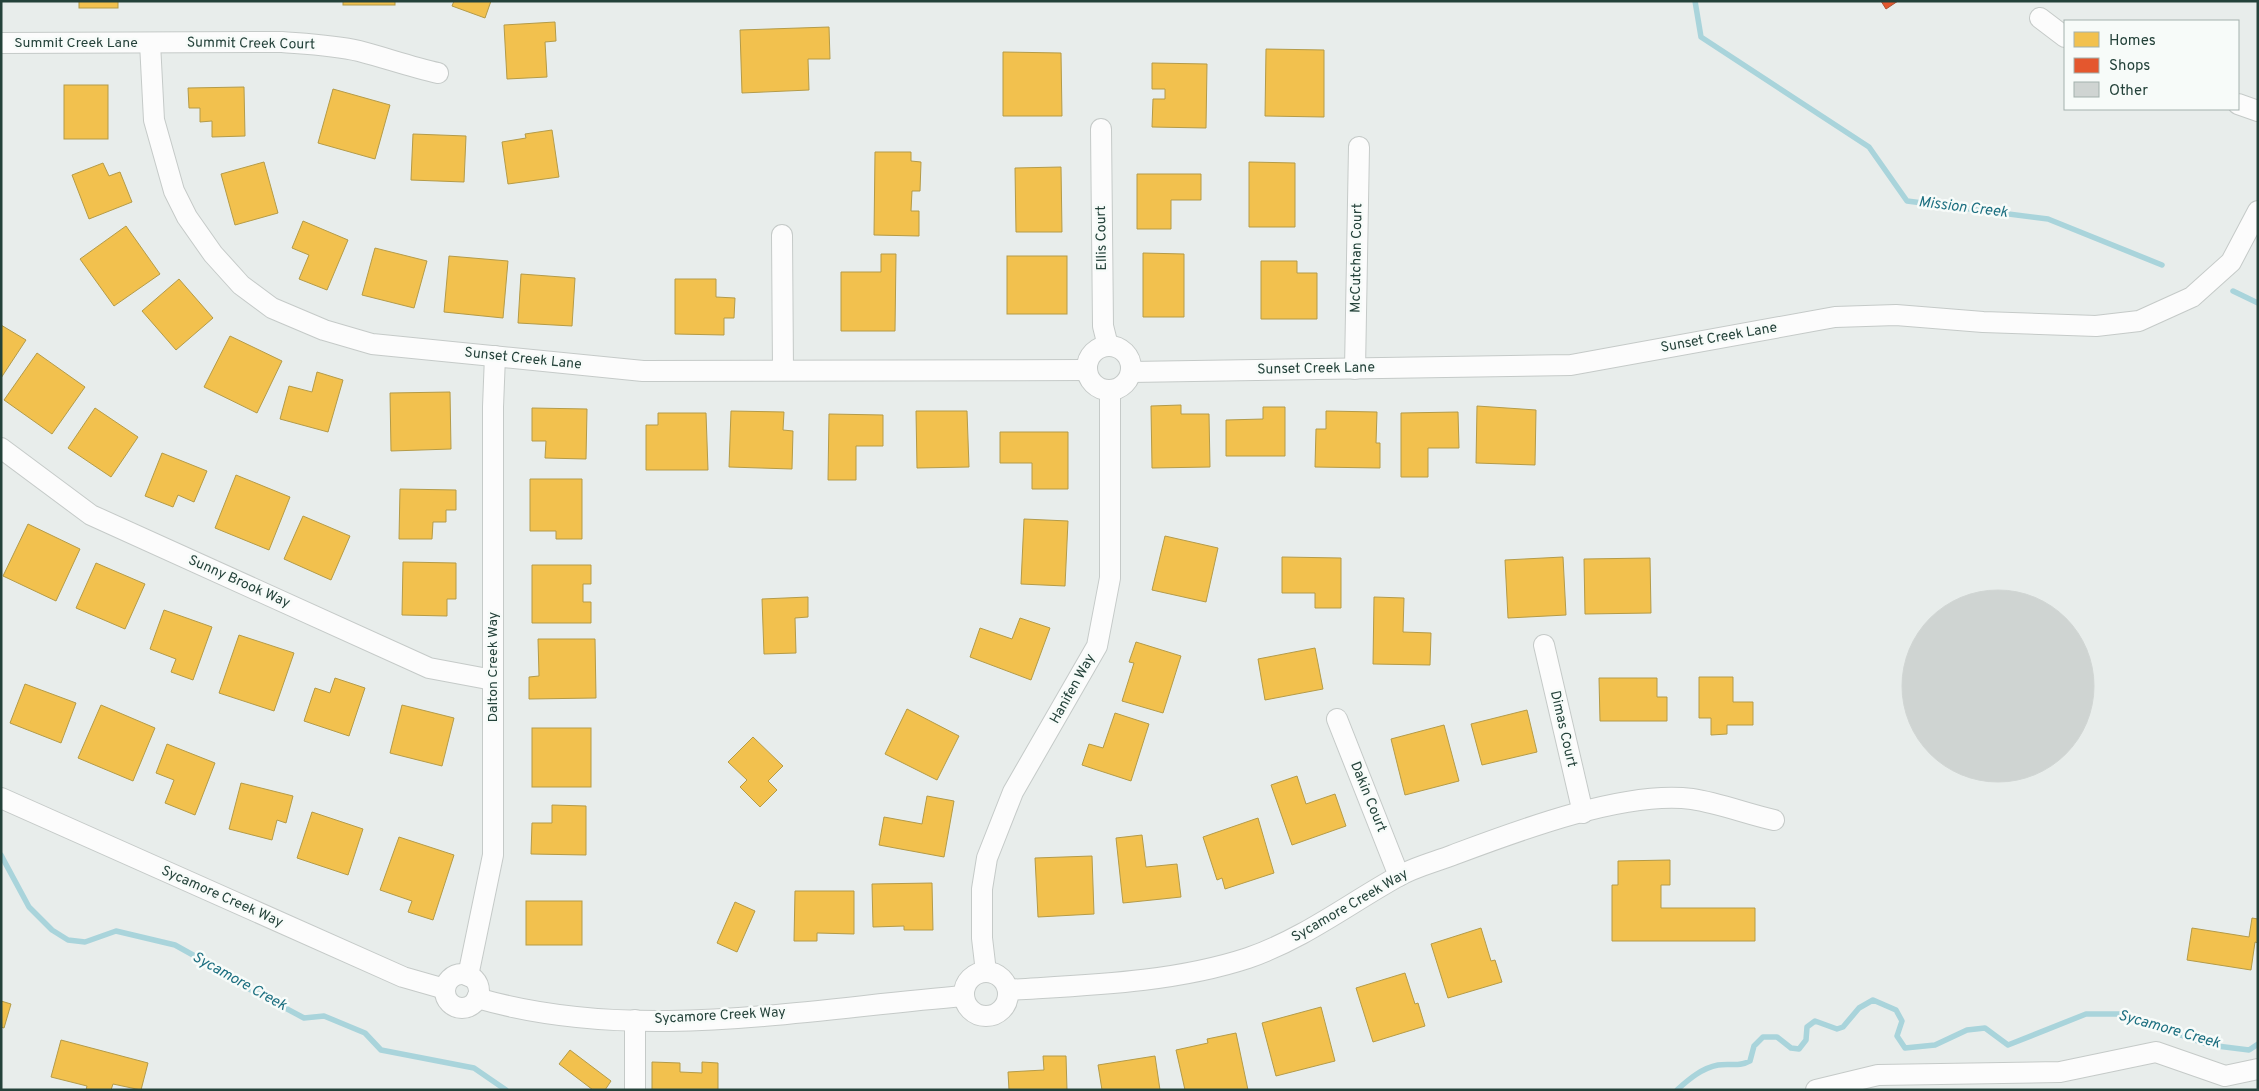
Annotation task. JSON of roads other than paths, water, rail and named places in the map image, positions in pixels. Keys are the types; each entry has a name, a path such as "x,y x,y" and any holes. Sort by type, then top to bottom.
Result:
{"street":[{"path":"2040,18 2064,37"},
{"name":"Summit Creek Court","path":"150,43 282,42 323,45 359,51 410,67 438,72"},
{"name":"Summit Creek Lane","path":"1,43 150,43"},
{"name":"Sunset Creek Lane","path":"150,43 154,120 174,191 187,217 213,254 241,286 272,308 324,330 372,344 643,371 1086,370"},
{"path":"2239,104 2258,110"},
{"name":"Ellis Court","path":"1101,129 1103,326 1108,346"},
{"name":"McCutchan Court","path":"1354,368 1359,147"},
{"name":"Sunset Creek Lane","path":"1131,372 1571,365 1835,318 1896,315 1983,322 2096,326 2139,321 2192,297 2231,262 2258,211"},
{"path":"782,235 783,370"},
{"path":"1108,346 1124,352 1131,364 1131,372 1123,386 1110,391 1097,387 1091,382 1086,370 1091,354 1108,346"},
{"name":"Dalton Creek Way","path":"468,976 493,855 493,407 495,356"},
{"name":"Hanifen Way","path":"986,972 982,938 982,889 987,858 1013,792 1097,646 1110,578 1110,391"},
{"name":"Sunny Brook Way","path":"1,448 91,515 429,668 493,680"},
{"name":"Dimas Court","path":"1544,645 1583,813"},
{"name":"Dakin Court","path":"1337,719 1399,876"},
{"name":"Sycamore Creek Way","path":"1,798 403,976 446,989"},
{"name":"Sycamore Creek Way","path":"1008,990 1154,978 1246,958 1289,942 1399,876 1480,845 1625,802 1662,798 1692,799 1774,820"},
{"path":"986,972 1002,978 1008,990 1005,1007 1000,1012 988,1017 974,1014 968,1008 964,996 965,986 978,973 986,972"},
{"path":"462,975 468,976 477,984 477,998 467,1007 457,1007 449,1002 446,989 453,978 462,975"},
{"name":"Sycamore Creek Way","path":"477,998 534,1013 606,1020 677,1020 765,1015 964,996"},
{"path":"635,1090 636,1020"},
{"path":"1816,1090 1878,1075 2060,1072 2156,1052 2225,1076 2258,1069"}],"waterway":[{"name":"Mission Creek","path":"1695,1 1701,37 1869,147 1907,201 2048,219 2162,265"},
{"name":"Mission Creek","path":"2233,291 2258,303"},
{"name":"Sycamore Creek","path":"1,855 29,907 52,930 68,940 85,942 116,931 175,945 202,960 223,975 304,1018 324,1016 365,1033 381,1050 474,1068 506,1090"},
{"name":"Sycamore Creek","path":"1677,1090 1701,1071 1718,1065 1750,1061 1754,1046 1763,1037 1777,1037 1791,1048 1799,1049 1806,1040 1807,1027 1815,1021 1837,1029 1843,1027 1859,1008 1873,1000 1896,1010 1902,1021 1897,1036 1905,1048 1935,1045 1967,1030 1985,1028 2008,1045 2086,1014 2121,1014 2209,1045 2249,1050 2258,1044"}]}
